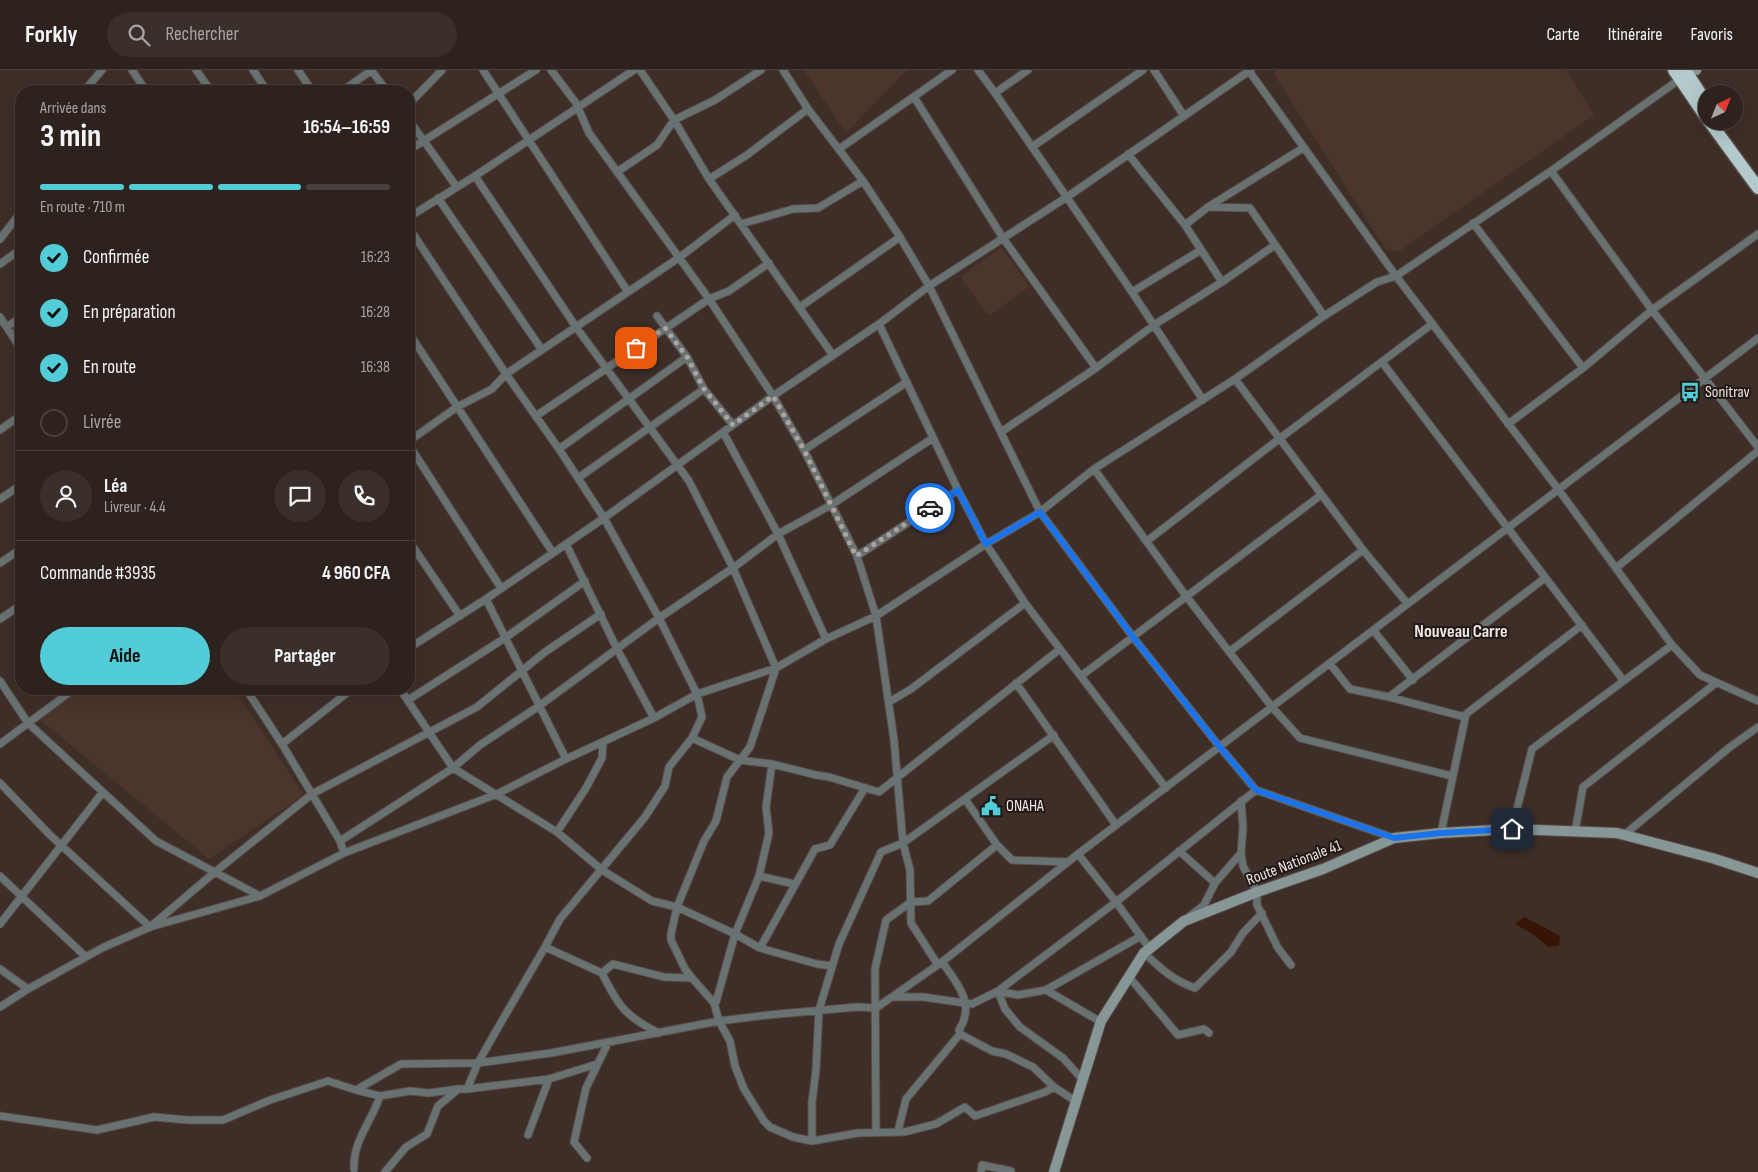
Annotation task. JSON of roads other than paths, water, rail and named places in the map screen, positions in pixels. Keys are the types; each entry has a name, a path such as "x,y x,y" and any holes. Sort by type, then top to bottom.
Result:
{"highway":[{"path":"1684,72 1698,91"},
{"path":"1684,72 1698,101"},
{"path":"1716,130 1758,188"},
{"path":"1724,130 1758,177"}],"street":[{"path":"89,85 102,70"},
{"path":"132,70 142,85"},
{"path":"196,70 207,85"},
{"path":"253,70 264,85"},
{"path":"298,70 308,85"},
{"path":"350,85 371,70 383,85"},
{"path":"415,98 442,70"},
{"path":"483,70 628,292"},
{"path":"415,146 536,70"},
{"path":"551,70 578,108 589,133 680,257 773,396 804,450 856,556 876,616 889,702 903,843 910,870 911,923 940,964 961,988 966,1002 964,1022 959,1030 960,1034 906,1099 898,1132"},
{"path":"415,213 475,176 634,70"},
{"path":"640,70 674,120 709,179 832,354"},
{"path":"617,172 657,145 674,120 715,100 761,70"},
{"path":"783,70 808,109 863,181 900,237 929,286 1040,512 1133,637 1219,746 1256,790 1394,838"},
{"path":"839,149 952,70"},
{"path":"978,70 1154,324 1203,400"},
{"path":"995,93 1028,70"},
{"path":"1032,147 1143,70"},
{"path":"1154,70 1184,116"},
{"path":"415,644 486,599 604,518 832,354 879,324 929,286 1066,197 1250,71 1396,276 1558,489 1672,645 1695,670 1716,683 1758,701"},
{"path":"0,1006 86,957 150,927 260,896 344,853 496,794 566,758 654,718 697,694 776,668 826,639 876,616 986,544 1040,512 1094,469 1235,380 1324,316 1377,282 1396,276 1474,224 1551,171 1684,72"},
{"path":"914,97 1003,238 1096,368"},
{"path":"709,179 747,155 808,109"},
{"path":"415,128 456,186"},
{"path":"1185,225 1208,207 1303,148"},
{"path":"1128,154 1185,225 1222,282"},
{"path":"1551,171 1652,310 1758,446"},
{"path":"475,176 576,327 689,481 732,568 776,668 750,747 727,777 716,821 704,841 677,907 671,934 671,940 684,968 714,1003 719,1021 730,1041 744,1089 764,1121 770,1127 793,1137 812,1141 858,1133 904,1132 936,1124 965,1108 975,1116 1045,1092 1054,1087"},
{"path":"742,224 793,209 818,208 863,181"},
{"path":"438,198 542,350"},
{"path":"1208,207 1250,208 1324,316"},
{"path":"415,437 457,407 492,390 506,374 680,257 735,215"},
{"path":"0,239 15,220"},
{"path":"1474,224 1583,368"},
{"path":"1508,424 1583,368 1652,310 1758,234"},
{"path":"415,237 604,518 659,618 697,694 702,716 692,738 669,767 665,786 645,817 560,919 478,1063 467,1090"},
{"path":"800,307 900,237"},
{"path":"1002,432 1096,368 1154,324 1222,282 1275,245"},
{"path":"1132,292 1200,250"},
{"path":"0,264 15,253"},
{"path":"536,416 709,299 729,291 769,263"},
{"path":"657,316 687,357 704,389 733,425"},
{"path":"0,317 15,340"},
{"path":"7,327 15,321"},
{"path":"879,324 958,490 986,544 1026,603 1166,788"},
{"path":"1147,541 1432,324"},
{"path":"356,1090 401,1064 478,1063 551,1054 719,1021 768,1014 857,1007 876,1008 940,964 1078,854 1219,746 1330,664 1407,603 1758,338"},
{"path":"415,342 552,553"},
{"path":"559,449 687,357"},
{"path":"1382,362 1623,680"},
{"path":"1235,380 1363,550 1407,603"},
{"path":"804,450 906,382"},
{"path":"578,478 704,389"},
{"path":"0,430 15,420"},
{"path":"723,432 778,534 826,639"},
{"path":"340,841 453,768 480,745 539,706 778,534 831,505 933,438"},
{"path":"1616,568 1758,451"},
{"path":"415,454 501,588"},
{"path":"1094,469 1186,596 1272,707 1300,738 1452,776"},
{"path":"0,499 15,489"},
{"path":"856,556 958,490"},
{"path":"1081,676 1321,495"},
{"path":"566,544 617,649 654,718"},
{"path":"415,550 460,616"},
{"path":"1230,652 1363,550"},
{"path":"0,563 15,553"},
{"path":"1388,697 1413,680 1545,578"},
{"path":"408,700 505,638 585,581"},
{"path":"486,599 566,758"},
{"path":"889,702 911,688 1026,603"},
{"path":"0,619 15,609"},
{"path":"150,927 312,794 477,707 545,652 601,614"},
{"path":"1441,833 1466,714 1582,626"},
{"path":"1373,630 1413,680"},
{"path":"1512,829 1532,749 1672,645"},
{"path":"692,738 740,760 772,764 816,775 829,776 879,792 1060,649"},
{"path":"1330,664 1350,689 1465,717"},
{"path":"0,681 28,723 156,841 260,896"},
{"path":"1016,683 1116,825"},
{"path":"1575,832 1584,786 1716,683"},
{"path":"0,744 66,695"},
{"path":"250,695 282,744 340,841 344,853"},
{"path":"282,744 344,695"},
{"path":"404,695 453,768 557,832 602,870 652,901 677,907 760,948 817,964 832,966"},
{"path":"1624,835 1730,747 1758,727"},
{"path":"812,1141 812,1102 816,1070 819,1010 839,944 882,852 903,843 1054,735"},
{"path":"557,832 586,788 602,758 603,742"},
{"path":"714,1003 716,1002 735,934 759,876 769,833 766,807 772,764"},
{"path":"0,783 61,845 150,927"},
{"path":"760,948 815,849 830,844 865,788"},
{"path":"893,997 923,997 972,1004 998,991 1116,902 1256,790"},
{"path":"0,924 103,792"},
{"path":"965,799 997,845 1012,860 1068,862"},
{"path":"1241,801 1243,827 1241,853 1243,866 1257,892 1257,904 1278,948 1291,965"},
{"name":"Route Nationale 41","path":"1054,1172 1101,1022 1147,951 1184,921 1257,892 1323,869 1394,838 1441,833 1512,829 1617,833 1712,858 1758,873"},
{"path":"876,1132 875,969 886,920 911,902 928,901 997,845"},
{"path":"1180,851 1214,883"},
{"path":"1184,921 1204,905 1214,883 1241,853"},
{"path":"1078,854 1141,936 1147,951 1164,971 1179,982 1195,988 1225,958 1243,933 1262,913"},
{"path":"0,876 86,957"},
{"path":"759,876 794,884"},
{"path":"998,991 1018,996 1046,990 1141,936"},
{"path":"545,947 602,973 618,1004 628,1015 658,1034"},
{"path":"602,973 612,964 664,977 692,978"},
{"path":"0,969 28,989"},
{"path":"1130,978 1178,1034 1204,1029 1210,1033"},
{"path":"1046,990 1101,1022"},
{"path":"998,991 1005,1009 1020,1027 1062,1058 1083,1080"},
{"path":"960,1034 992,1051 1006,1054 1034,1067 1054,1087 1077,1102"},
{"path":"587,1158 574,1142 586,1088 608,1043"},
{"path":"0,1116 97,1130 154,1116 188,1120 223,1120 270,1100 328,1081 380,1096 410,1090 429,1093 458,1089 467,1090 549,1078 597,1064"},
{"path":"528,1136 549,1078"},
{"path":"385,1172 406,1147 427,1134 438,1106 458,1089"},
{"path":"354,1169 354,1155 363,1129 380,1096"},
{"path":"981,1172 982,1165 1012,1171"}],"place":[{"name":"Sonitrav","path":"1690,392"},
{"name":"ONAHA","path":"991,806"}],"district":[{"name":"Nouveau Carre","path":"1461,631"}]}
